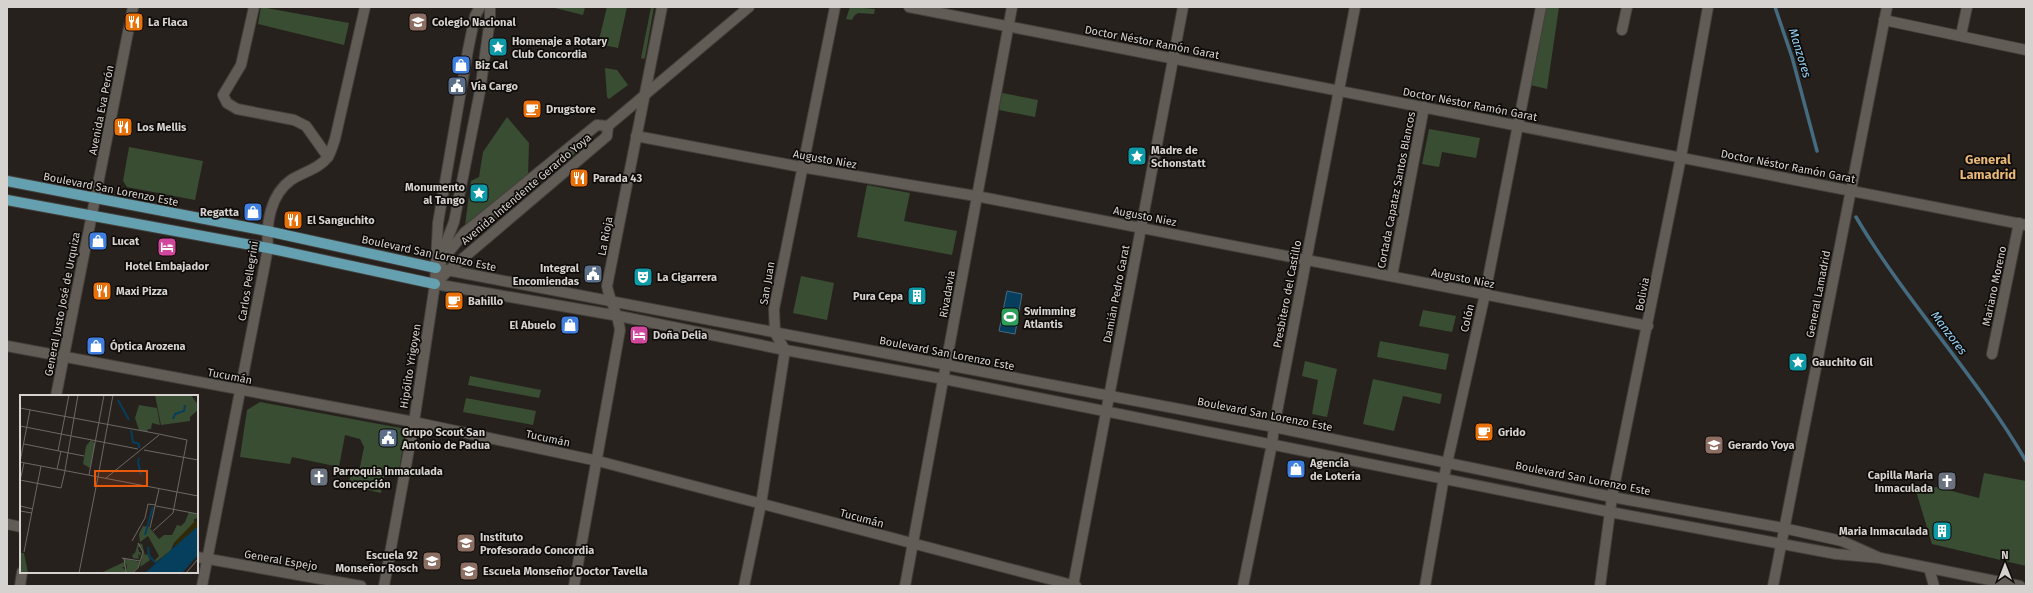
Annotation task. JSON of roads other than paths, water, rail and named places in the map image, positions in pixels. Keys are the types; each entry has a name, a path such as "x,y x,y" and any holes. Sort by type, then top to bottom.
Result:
{"main road":[{"name":"Boulevard San Lorenzo Este","path":"7,181 267,231 436,268"},
{"name":"Boulevard San Lorenzo Este","path":"7,200 91,217 268,248 435,284"}],"street":[{"name":"Avenida Eva Perón","path":"91,217 97,199 133,7"},
{"path":"254,7 241,65 223,95 227,103 237,109 294,120 306,126 328,157"},
{"path":"328,157 335,139 365,7"},
{"name":"Hipólito Yrigoyen","path":"384,586 414,422 435,284 438,223 475,16 480,7"},
{"name":"Hipólito Yrigoyen","path":"436,268 454,222 480,91 490,19 490,7"},
{"name":"La Rioja","path":"619,316 610,301 607,286 643,97 662,7"},
{"name":"Avenida Intendente Gerardo Yoya","path":"435,284 448,270 607,136 608,126 749,7"},
{"name":"San Juan","path":"785,350 775,333 774,309 801,167 835,7"},
{"name":"Doctor Néstor Ramón Garat","path":"909,7 2022,224"},
{"name":"Rivadavia","path":"905,586 1012,7"},
{"name":"Damián Pedro Garat","path":"1074,586 1108,396 1183,7"},
{"name":"Presbítero del Castillo","path":"1243,586 1272,444 1354,7"},
{"name":"Colón","path":"1425,586 1447,462 1485,294 1541,7"},
{"path":"1622,30 1627,7"},
{"name":"Bolivia","path":"1600,586 1612,497 1648,326 1708,7"},
{"name":"General Lamadrid","path":"1773,586 1780,543 1887,7"},
{"path":"1961,35 1967,7"},
{"path":"1884,20 1961,35 2026,50"},
{"name":"Cortada Capataz Santos Blancos","path":"1392,276 1424,107"},
{"name":"Avenida Intendente Gerardo Yoya","path":"436,268 464,233 597,125 608,126"},
{"name":"Augusto Niez","path":"636,136 801,167 976,196 1648,326"},
{"name":"Carlos Pellegrini","path":"202,586 202,558 241,390 268,248 267,231 276,195 291,180 318,166 328,157"},
{"name":"General Justo José de Urquiza","path":"56,395 91,217"},
{"name":"Mariano Moreno","path":"1992,354 2022,224"},
{"name":"Boulevard San Lorenzo Este","path":"436,268 1274,427 1612,497 1783,528 1842,541 1880,558"},
{"name":"Boulevard San Lorenzo Este","path":"435,284 619,316 785,350 944,379 1106,412 1444,477 1610,512 1836,554 1880,558 2020,586"},
{"path":"574,586 598,461 620,330 619,316"},
{"name":"Tucumán","path":"7,346 414,422 598,461 1074,586"},
{"path":"744,586 761,504 785,350"},
{"path":"7,524 20,526"},
{"name":"General Espejo","path":"202,558 361,586"},
{"path":"1928,568 1934,586"},
{"path":"20,586 22,573"}],"water":[{"path":"1007,291 1022,294 1015,334 999,331"}],"waterway":[{"name":"Manzores","path":"1775,7 1792,57 1817,151"},
{"name":"Manzores","path":"1856,217 1897,279 2006,429 2026,461"}],"place":[{"name":"La Flaca","path":"134,22"},
{"name":"Colegio Nacional","path":"418,22"},
{"name":"Homenaje a Rotary Club Concordia","path":"498,47"},
{"name":"Biz Cal","path":"461,65"},
{"name":"Vía Cargo","path":"457,86"},
{"name":"Drugstore","path":"532,109"},
{"name":"Los Mellis","path":"123,127"},
{"name":"Madre de Schonstatt","path":"1137,156"},
{"name":"Parada 43","path":"579,178"},
{"name":"Monumento al Tango","path":"479,193"},
{"name":"Regatta","path":"253,212"},
{"name":"El Sanguchito","path":"293,220"},
{"name":"Lucat","path":"98,241"},
{"name":"Hotel Embajador","path":"167,247"},
{"name":"Integral Encomiendas","path":"593,274"},
{"name":"La Cigarrera","path":"643,277"},
{"name":"Maxi Pizza","path":"102,291"},
{"name":"Pura Cepa","path":"917,296"},
{"name":"Bahillo","path":"454,301"},
{"name":"Swimming Atlantis","path":"1010,317"},
{"name":"El Abuelo","path":"570,325"},
{"name":"Doña Delia","path":"639,335"},
{"name":"Óptica Arozena","path":"96,346"},
{"name":"Gauchito Gil","path":"1798,362"},
{"name":"Grido","path":"1484,432"},
{"name":"Grupo Scout San Antonio de Padua","path":"388,438"},
{"name":"Gerardo Yoya","path":"1714,445"},
{"name":"Agencia de Lotería","path":"1296,469"},
{"name":"Parroquia Inmaculada Concepción","path":"319,477"},
{"name":"Capilla Maria Inmaculada","path":"1947,481"},
{"name":"Maria Inmaculada","path":"1942,531"},
{"name":"Instituto Profesorado Concordia","path":"466,543"},
{"name":"Escuela 92 Monseñor Rosch","path":"432,561"},
{"name":"Escuela Monseñor Doctor Tavella","path":"469,571"}],"district":[{"name":"General Lamadrid","path":"1988,166"}]}
